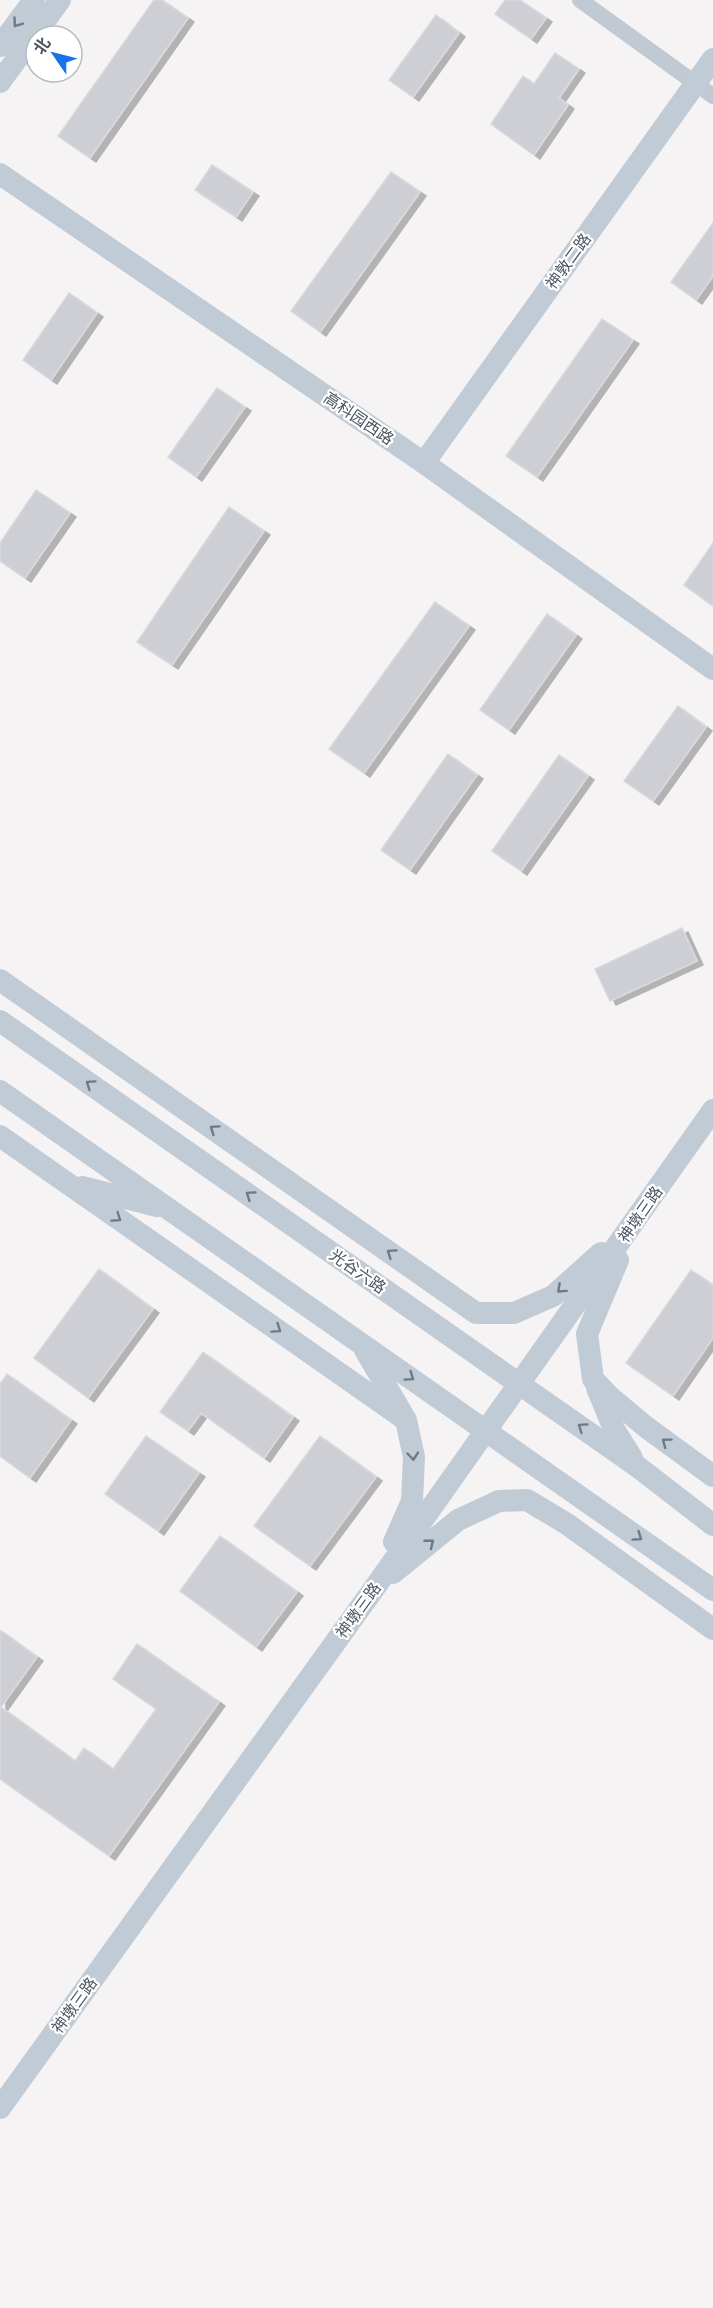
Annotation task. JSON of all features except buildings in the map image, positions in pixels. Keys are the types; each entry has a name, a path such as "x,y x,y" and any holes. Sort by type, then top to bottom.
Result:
{"street":[{"path":"0,46 34,0"},
{"path":"0,82 60,0"},
{"path":"580,0 704,89"},
{"name":"神敦二路","path":"424,463 704,89 713,59"},
{"name":"高科园西路","path":"0,174 424,463 713,669"},
{"path":"0,980 476,1313"},
{"name":"光谷六路","path":"0,1021 638,1467 713,1525"},
{"path":"0,1091 705,1585 713,1604"},
{"name":"神墩三路","path":"0,2108 373,1590 713,1110"},
{"path":"0,1136 406,1420"},
{"path":"239,1147 299,1229"},
{"path":"68,1184 170,1210"},
{"path":"393,1295 476,1313 514,1313 553,1296 635,1222"},
{"path":"635,1222 587,1334 593,1379 614,1429 638,1467"},
{"path":"359,1341 406,1420 414,1457 412,1501 373,1590"},
{"path":"593,1379 610,1397 646,1427 713,1476"},
{"path":"373,1590 458,1520 499,1501 549,1492 601,1511"},
{"path":"499,1501 527,1500 557,1518 713,1629"}]}
